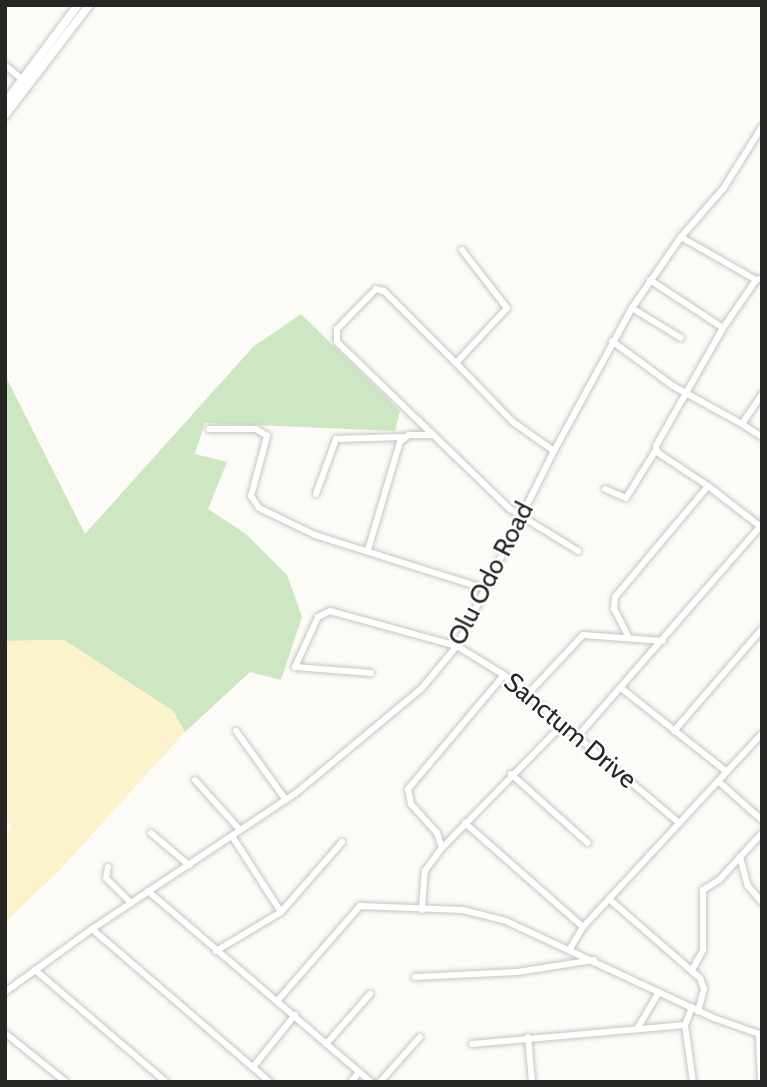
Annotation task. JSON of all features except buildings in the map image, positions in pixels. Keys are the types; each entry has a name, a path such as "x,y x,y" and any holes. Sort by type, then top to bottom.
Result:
{"main road":[{"path":"5,103 78,5"},
{"path":"5,115 89,5"}],"street":[{"path":"5,65 23,80"},
{"name":"Olu Odo Road","path":"5,992 92,929 286,800 421,690 457,646 612,341 650,280 681,237 723,189 762,127"},
{"path":"605,489 626,498 656,450 723,328 759,279 681,237"},
{"path":"456,362 507,308 462,250"},
{"path":"650,280 723,328"},
{"path":"554,451 513,422 384,291 376,289 337,329 337,342 521,518 578,551"},
{"path":"632,308 681,338"},
{"path":"612,341 686,393 762,437"},
{"path":"741,424 762,394"},
{"path":"209,429 256,429 267,436 251,496 258,508 315,535 485,589"},
{"path":"316,494 336,439 432,435"},
{"path":"368,550 403,437"},
{"path":"578,736 761,525 656,450"},
{"path":"628,636 612,602 708,486"},
{"name":"Sanctum Drive","path":"371,673 299,670 295,662 318,617 330,611 457,646 504,675 679,823"},
{"path":"674,731 762,629"},
{"path":"526,696 583,635 628,636 663,641"},
{"path":"442,848 437,833 411,804 408,789 504,675"},
{"path":"621,688 727,772"},
{"path":"422,910 425,871 442,848 511,774 562,725"},
{"path":"236,731 286,800"},
{"path":"570,949 583,927 761,735"},
{"path":"511,774 588,843"},
{"path":"195,780 240,830"},
{"path":"718,781 762,820"},
{"path":"465,823 583,927"},
{"path":"152,833 189,865"},
{"path":"691,970 704,950 703,890 740,858 762,833"},
{"path":"232,836 281,912"},
{"path":"216,951 281,912 342,842"},
{"path":"740,858 748,886 762,902"},
{"path":"108,867 106,878 131,903"},
{"path":"148,891 371,1082"},
{"path":"609,899 691,970 704,989 685,1024 693,1082"},
{"path":"278,1000 354,909 360,906 463,910 495,918 570,949 695,1009 760,1035 761,1082"},
{"path":"92,929 270,1082"},
{"path":"415,977 517,972 594,960"},
{"path":"35,970 166,1082"},
{"path":"637,1029 659,992"},
{"path":"326,1044 370,994"},
{"path":"253,1067 295,1015"},
{"path":"472,1044 685,1024"},
{"path":"5,1033 66,1082"},
{"path":"380,1082 419,1037"},
{"path":"528,1037 532,1082"},
{"path":"351,1082 359,1072"}],"green space":[{"path":"301,314 400,411 395,431 205,423 195,454 227,462 208,509 246,534 287,575 302,617 281,680 250,672 185,732 173,711 64,640 5,641 5,375 85,534 253,347"}],"sand":[{"path":"64,640 173,711 185,732 57,873 5,922 5,842 11,825 5,819 5,641"}]}
